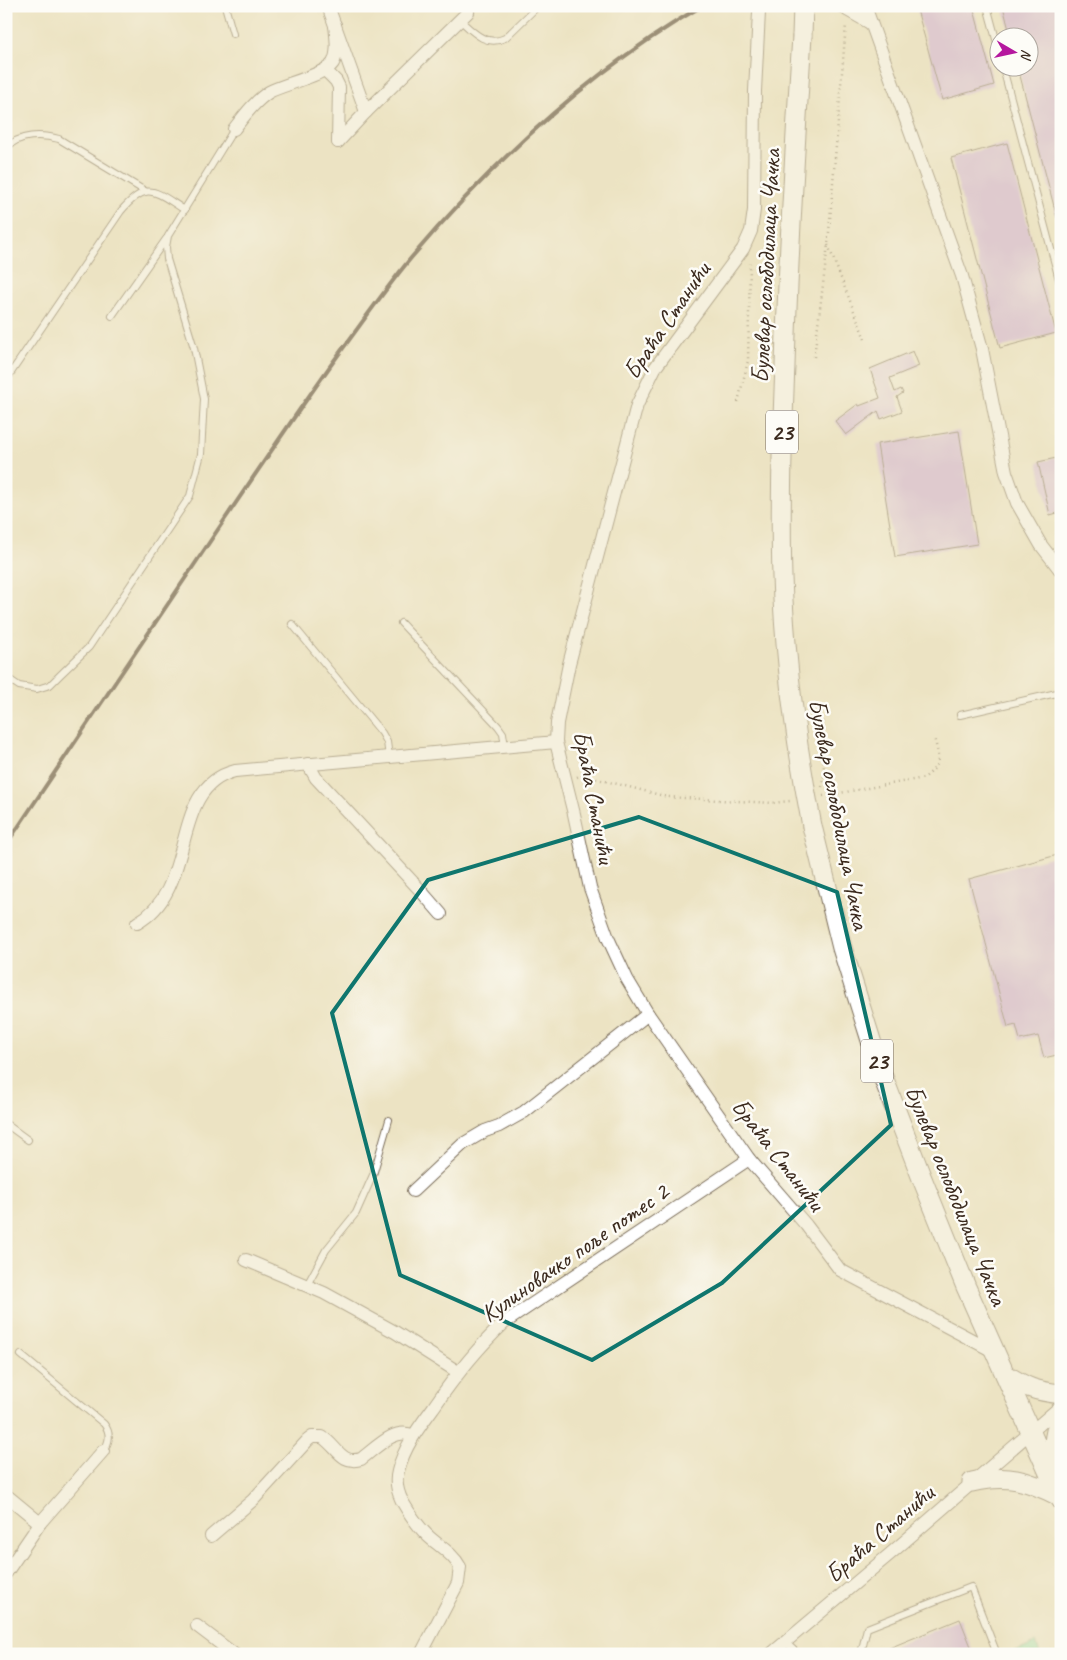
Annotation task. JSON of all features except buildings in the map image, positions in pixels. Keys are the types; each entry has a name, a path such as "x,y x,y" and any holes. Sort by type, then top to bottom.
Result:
{"main road":[{"name":"Булевар ослободилаца Чачка","path":"803,6 787,290 781,473 782,578 788,662 800,767 812,826 842,948 880,1069 922,1178 993,1351 1060,1498"},
{"path":"1005,1374 1036,1391 1061,1394"},
{"path":"1060,1498 1053,1453 1055,1430 1061,1415"},
{"path":"972,1482 1004,1477 1028,1482 1060,1498"}],"street":[{"path":"328,6 366,112"},
{"name":"Браћа Станићи","path":"761,6 759,12 756,81 754,210 751,231 743,248 656,368 637,405 568,664 557,723 556,742 590,888 608,938 627,978 648,1014 749,1159 806,1225 840,1270 993,1351"},
{"path":"865,6 962,276 982,349 1006,472 1017,503 1041,545 1061,572"},
{"path":"846,8 870,23"},
{"path":"325,70 336,80 339,87 338,142 465,13"},
{"path":"234,129 250,109 267,94 282,86 325,70 332,63 337,43 335,24"},
{"path":"137,923 153,912 169,889 180,860 191,818 203,791 209,784 221,776 235,771 556,742"},
{"path":"308,764 316,778 421,890 441,914"},
{"path":"413,1191 463,1144 524,1112 648,1014"},
{"name":"Кулиновачко поље потес 2","path":"421,1654 458,1583 460,1567 415,1521 398,1491 396,1482 398,1472 413,1436 458,1372 482,1343 504,1323 749,1159"},
{"path":"246,1260 307,1285 395,1332 458,1372"},
{"name":"Браћа Станићи","path":"772,1654 1061,1406"},
{"path":"211,1536 253,1500 312,1437 322,1437 342,1457 356,1461 395,1434 402,1433 413,1436"},
{"path":"6,1574 40,1523 103,1451"},
{"path":"6,1496 40,1523"},
{"path":"197,1626 234,1654"}],"lane":[{"path":"225,6 233,34"},
{"path":"465,13 481,38 498,41 505,38 538,6"},
{"path":"987,6 993,28"},
{"path":"1006,78 1061,287"},
{"path":"112,316 185,210 234,129"},
{"path":"6,148 21,139 34,136 47,136 59,139 145,191 158,193 185,210"},
{"path":"6,380 121,211 133,198 145,191"},
{"path":"6,677 19,686 37,689 50,685 89,646 190,496 201,454 204,399 194,348 167,259 166,246 168,236"},
{"path":"401,623 498,726 503,733 505,747"},
{"path":"292,624 382,732 387,742 389,757"},
{"path":"960,715 1061,692"},
{"path":"307,1285 326,1250 356,1213 373,1175 389,1120"},
{"path":"6,1124 28,1140"},
{"path":"22,1355 104,1424 109,1437 103,1451"},
{"path":"861,1654 867,1628 971,1587 997,1654"},
{"path":"785,1642 798,1654"}],"path":[{"path":"814,357 828,244 846,8"},
{"path":"828,244 865,339"},
{"path":"738,402 748,362 750,259"},
{"path":"822,721 824,780 818,797 924,778 933,772 938,763 939,754 934,738"},
{"path":"566,780 582,775 668,797 772,804 791,801"}],"highlighted area":[{"path":"639,817 837,892 891,1125 722,1283 592,1360 400,1275 332,1013 428,880"}],"green space":[{"path":"1036,1643 1040,1654 1014,1654 1015,1652"}],"railway":[{"path":"6,845 297,414 375,304 411,258 476,187 546,120 621,59 661,31 702,6"}]}
